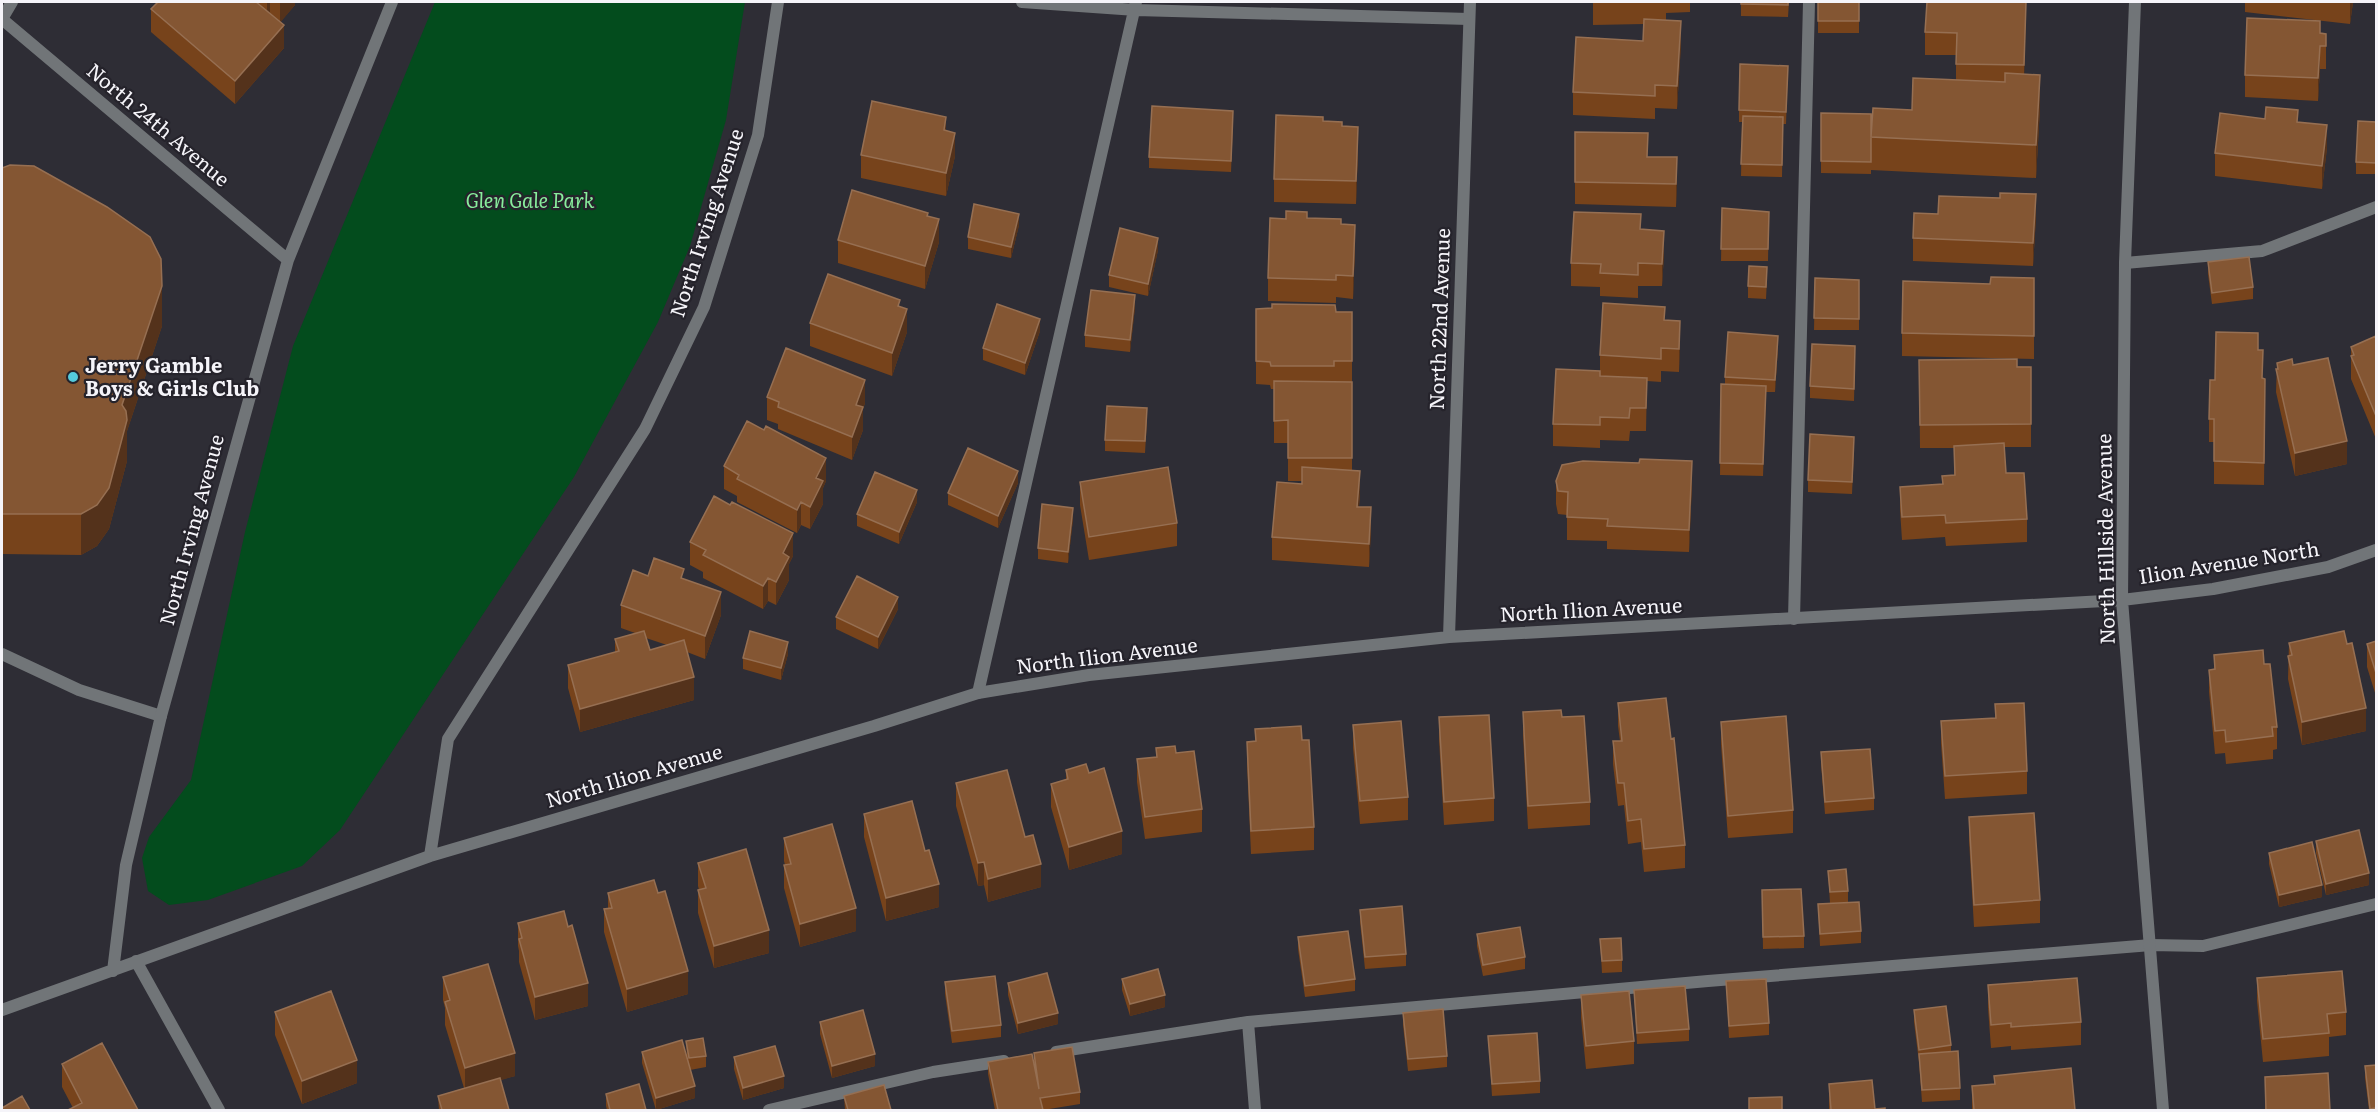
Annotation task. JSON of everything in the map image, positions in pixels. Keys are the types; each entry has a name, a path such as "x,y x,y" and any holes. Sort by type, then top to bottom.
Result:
{"street":[{"path":"2,20 12,2"},
{"name":"North Irving Avenue","path":"113,971 126,865 161,716 288,260 392,2"},
{"name":"North Irving Avenue","path":"430,856 448,739 645,429 704,307 758,135 778,2"},
{"path":"1022,2 1469,19"},
{"name":"North 22nd Avenue","path":"1449,637 1470,2"},
{"path":"1794,619 1809,2"},
{"name":"North Hillside Avenue","path":"2135,2 2125,263 2122,600 2163,1110"},
{"path":"978,693 1136,6"},
{"name":"North 24th Avenue","path":"2,20 288,260"},
{"path":"2125,263 2262,251 2376,207"},
{"name":"Ilion Avenue North","path":"2122,600 2213,589 2328,567 2376,550"},
{"name":"North Ilion Avenue","path":"113,971 430,856 863,730 978,693 1089,675 1449,637 2122,600"},
{"path":"2,654 79,690 161,716"},
{"path":"1038,1055 1248,1022 2151,945 2203,946 2376,904"},
{"path":"136,961 219,1110"},
{"path":"2,1010 113,971"},
{"path":"1248,1022 1255,1110"},
{"path":"769,1110 933,1072 1014,1059"}],"green space":[{"name":"Glen Gale Park","path":"435,2 745,2 726,120 690,246 658,322 574,477 340,830 302,866 208,900 169,905 148,891 142,858 149,837 191,780 245,532 293,346"}],"building":[{"path":"158,2 256,2 284,25 235,81 151,9"},
{"path":"1741,2 1788,2 1788,5 1741,4"},
{"path":"1818,2 1859,2 1859,21 1818,21"},
{"path":"1927,2 2026,2 2024,65 1956,64 1957,33 1925,32"},
{"path":"2247,18 2320,21 2320,33 2326,34 2326,46 2320,46 2318,78 2245,75"},
{"path":"1644,19 1681,21 1677,86 1655,85 1655,96 1573,92 1576,37 1643,41"},
{"path":"1740,64 1788,66 1786,112 1739,110"},
{"path":"2005,73 2040,75 2036,145 1871,137 1873,108 1912,110 1913,78 2005,82"},
{"path":"872,101 946,117 944,130 955,133 946,173 861,155"},
{"path":"1152,106 1233,111 1231,161 1149,157"},
{"path":"2266,107 2298,110 2297,122 2327,125 2322,166 2215,153 2220,113 2265,119"},
{"path":"1821,113 1871,114 1871,162 1821,161"},
{"path":"1276,115 1323,117 1323,121 1342,122 1342,126 1358,127 1356,181 1274,179"},
{"path":"1743,116 1783,117 1782,165 1741,164"},
{"path":"2358,121 2376,122 2376,163 2356,162"},
{"path":"1575,132 1648,133 1647,157 1677,157 1676,184 1575,182"},
{"name":"Jerry Gamble Boys & Girls Club","path":"10,165 34,166 107,207 150,237 161,259 162,286 122,405 126,411 127,420 109,488 97,505 81,514 2,514 2,168"},
{"path":"852,190 928,213 927,216 939,219 925,266 838,240"},
{"path":"2000,193 2036,194 2033,243 1913,238 1914,213 1938,214 1939,196 2000,198"},
{"path":"974,204 1019,214 1011,247 968,237"},
{"path":"1722,208 1769,212 1768,249 1721,249"},
{"path":"1286,211 1307,212 1307,218 1341,219 1341,224 1355,225 1353,276 1336,275 1336,280 1268,278 1270,218 1286,219"},
{"path":"1574,212 1641,214 1640,229 1664,231 1662,264 1638,263 1638,275 1600,273 1601,264 1571,263"},
{"path":"1120,228 1158,238 1148,284 1109,275"},
{"path":"2249,257 2253,287 2212,293 2208,262"},
{"path":"1749,266 1767,267 1766,287 1748,286"},
{"path":"828,274 900,300 898,306 907,309 892,353 810,323"},
{"path":"1991,277 2034,278 2034,336 1902,333 1903,281 1990,284"},
{"path":"1815,278 1859,280 1859,319 1814,318"},
{"path":"1091,290 1135,295 1130,340 1085,335"},
{"path":"1603,303 1665,307 1664,320 1680,321 1679,349 1661,348 1661,359 1600,355"},
{"path":"997,304 1040,319 1025,363 983,348"},
{"path":"1272,304 1335,305 1336,312 1352,312 1352,361 1334,361 1334,366 1271,366 1270,362 1256,361 1256,309 1272,308"},
{"path":"1728,332 1778,336 1775,380 1725,377"},
{"path":"2216,332 2258,333 2258,350 2263,350 2262,378 2265,379 2264,463 2214,461 2214,419 2209,419 2210,380 2215,380"},
{"path":"2376,336 2376,416 2351,356 2354,355 2351,347"},
{"path":"1812,344 1855,346 1854,389 1810,386"},
{"path":"786,348 865,380 856,405 863,407 852,437 778,407 779,402 767,397"},
{"path":"2328,358 2347,441 2295,453 2276,369 2278,369 2277,363 2292,359 2293,365"},
{"path":"2017,359 2017,367 2031,367 2031,424 1920,425 1919,360"},
{"path":"1556,369 1600,371 1600,376 1647,378 1646,408 1630,408 1629,418 1600,417 1600,425 1553,424"},
{"path":"1274,381 1352,382 1352,458 1288,458 1288,420 1274,421"},
{"path":"1721,384 1766,386 1763,464 1720,463"},
{"path":"1107,406 1147,408 1145,441 1105,440"},
{"path":"747,421 764,430 766,426 826,458 816,478 823,481 810,507 801,502 797,510 737,479 739,475 724,466"},
{"path":"1810,434 1854,437 1852,482 1808,480"},
{"path":"2004,443 2006,473 2024,473 2027,519 1946,523 1945,515 1902,517 1900,487 1943,484 1942,476 1955,475 1954,446"},
{"path":"968,448 1018,471 998,516 948,493"},
{"path":"1640,459 1692,461 1689,530 1607,526 1608,519 1567,517 1568,492 1558,491 1556,481 1562,465 1583,461 1639,463"},
{"path":"1168,467 1177,523 1089,537 1080,482"},
{"path":"1302,467 1360,471 1357,507 1371,507 1369,544 1272,537 1277,482 1302,484"},
{"path":"875,472 917,490 899,532 857,514"},
{"path":"714,496 730,505 732,502 793,533 783,553 789,557 776,582 768,578 763,586 703,555 706,550 690,542"},
{"path":"1042,504 1073,508 1068,552 1038,548"},
{"path":"654,558 684,569 681,578 721,592 705,636 621,605 633,570 648,576"},
{"path":"857,576 898,597 878,637 836,617"},
{"path":"644,631 650,650 684,640 694,677 580,709 568,665 619,651 615,639"},
{"path":"750,631 788,642 781,668 743,658"},
{"path":"2344,631 2347,644 2352,643 2366,708 2302,722 2288,656 2292,655 2289,643"},
{"path":"2376,641 2376,673 2367,644"},
{"path":"2263,650 2264,664 2270,664 2277,727 2272,727 2273,736 2226,742 2225,730 2215,731 2209,670 2215,669 2214,655"},
{"path":"1666,698 1671,739 1674,738 1685,845 1644,849 1641,819 1628,821 1624,783 1618,783 1613,741 1622,741 1618,703"},
{"path":"2024,703 2027,771 1945,776 1941,721 1996,718 1995,704"},
{"path":"1561,710 1562,717 1584,716 1590,802 1528,806 1523,712"},
{"path":"1489,715 1494,798 1444,802 1439,717"},
{"path":"1786,716 1793,810 1728,816 1721,722"},
{"path":"1401,721 1408,797 1360,801 1353,725"},
{"path":"1301,726 1302,740 1309,740 1314,827 1251,831 1247,742 1256,741 1255,729"},
{"path":"1175,746 1176,753 1194,751 1202,809 1145,817 1137,759 1157,757 1156,748"},
{"path":"1870,749 1874,798 1825,802 1821,752"},
{"path":"1086,764 1089,773 1104,768 1122,831 1069,847 1051,784 1068,779 1066,770"},
{"path":"1007,770 1025,837 1033,835 1041,864 988,879 984,862 978,863 956,783"},
{"path":"912,801 925,851 929,850 939,884 886,898 864,814"},
{"path":"2034,813 2040,900 1974,905 1969,817"},
{"path":"832,824 856,908 800,924 784,865 791,864 784,838"},
{"path":"2359,830 2369,873 2326,884 2316,841"},
{"path":"2312,842 2322,885 2279,895 2269,853"},
{"path":"746,849 769,930 714,946 698,890 706,888 698,863"},
{"path":"1846,869 1848,891 1830,892 1828,871"},
{"path":"654,880 658,893 665,891 688,971 627,989 604,909 612,908 608,893"},
{"path":"1801,889 1804,936 1763,937 1762,890"},
{"path":"1859,902 1861,931 1820,934 1818,904"},
{"path":"1402,906 1406,954 1365,957 1360,910"},
{"path":"564,911 568,927 572,925 588,983 535,997 519,939 522,938 518,923"},
{"path":"1520,927 1525,957 1483,965 1477,934"},
{"path":"1348,931 1355,979 1305,986 1298,937"},
{"path":"1621,938 1622,960 1602,961 1600,939"},
{"path":"488,964 515,1053 465,1068 445,1002 450,1000 443,977"},
{"path":"1158,969 1165,995 1130,1004 1122,979"},
{"path":"2342,971 2346,1012 2327,1014 2329,1033 2263,1039 2257,978"},
{"path":"1047,973 1058,1013 1018,1023 1008,983"},
{"path":"995,976 1001,1025 952,1031 945,982"},
{"path":"2077,978 2081,1022 2011,1027 2011,1023 1991,1025 1988,985"},
{"path":"1766,979 1769,1023 1729,1026 1726,981"},
{"path":"1685,986 1689,1029 1637,1033 1634,990"},
{"path":"331,991 357,1060 302,1081 275,1012"},
{"path":"1629,991 1634,1041 1586,1046 1581,995"},
{"path":"1946,1006 1951,1045 1919,1050 1914,1010"},
{"path":"1443,1009 1447,1056 1408,1059 1403,1013"},
{"path":"863,1010 875,1054 832,1066 820,1022"},
{"path":"1537,1033 1540,1081 1492,1084 1488,1036"},
{"path":"703,1038 706,1056 689,1058 686,1041"},
{"path":"682,1040 695,1086 656,1098 642,1052"},
{"path":"102,1043 138,1110 68,1110 82,1103 62,1064"},
{"path":"775,1046 784,1076 743,1088 734,1057"},
{"path":"1072,1047 1080,1092 1040,1098 1043,1110 998,1110 988,1062 1032,1054 1039,1089 1034,1053"},
{"path":"1958,1051 1960,1088 1922,1090 1919,1054"},
{"path":"2376,1065 2376,1108 2370,1109 2365,1066"},
{"path":"2071,1068 2075,1110 1974,1110 1972,1086 1995,1084 1994,1076"},
{"path":"2328,1073 2330,1110 2266,1110 2265,1077"},
{"path":"500,1078 509,1110 442,1110 438,1096"},
{"path":"1872,1080 1875,1109 1885,1108 1885,1110 1831,1110 1829,1084"},
{"path":"639,1084 646,1110 610,1110 606,1094"},
{"path":"884,1085 891,1110 848,1110 844,1096"},
{"path":"22,1096 30,1110 2,1110 2,1108"},
{"path":"1782,1097 1782,1110 1749,1110 1749,1098"}],"place":[{"name":"Jerry Gamble Boys & Girls Club","path":"73,377"}]}
